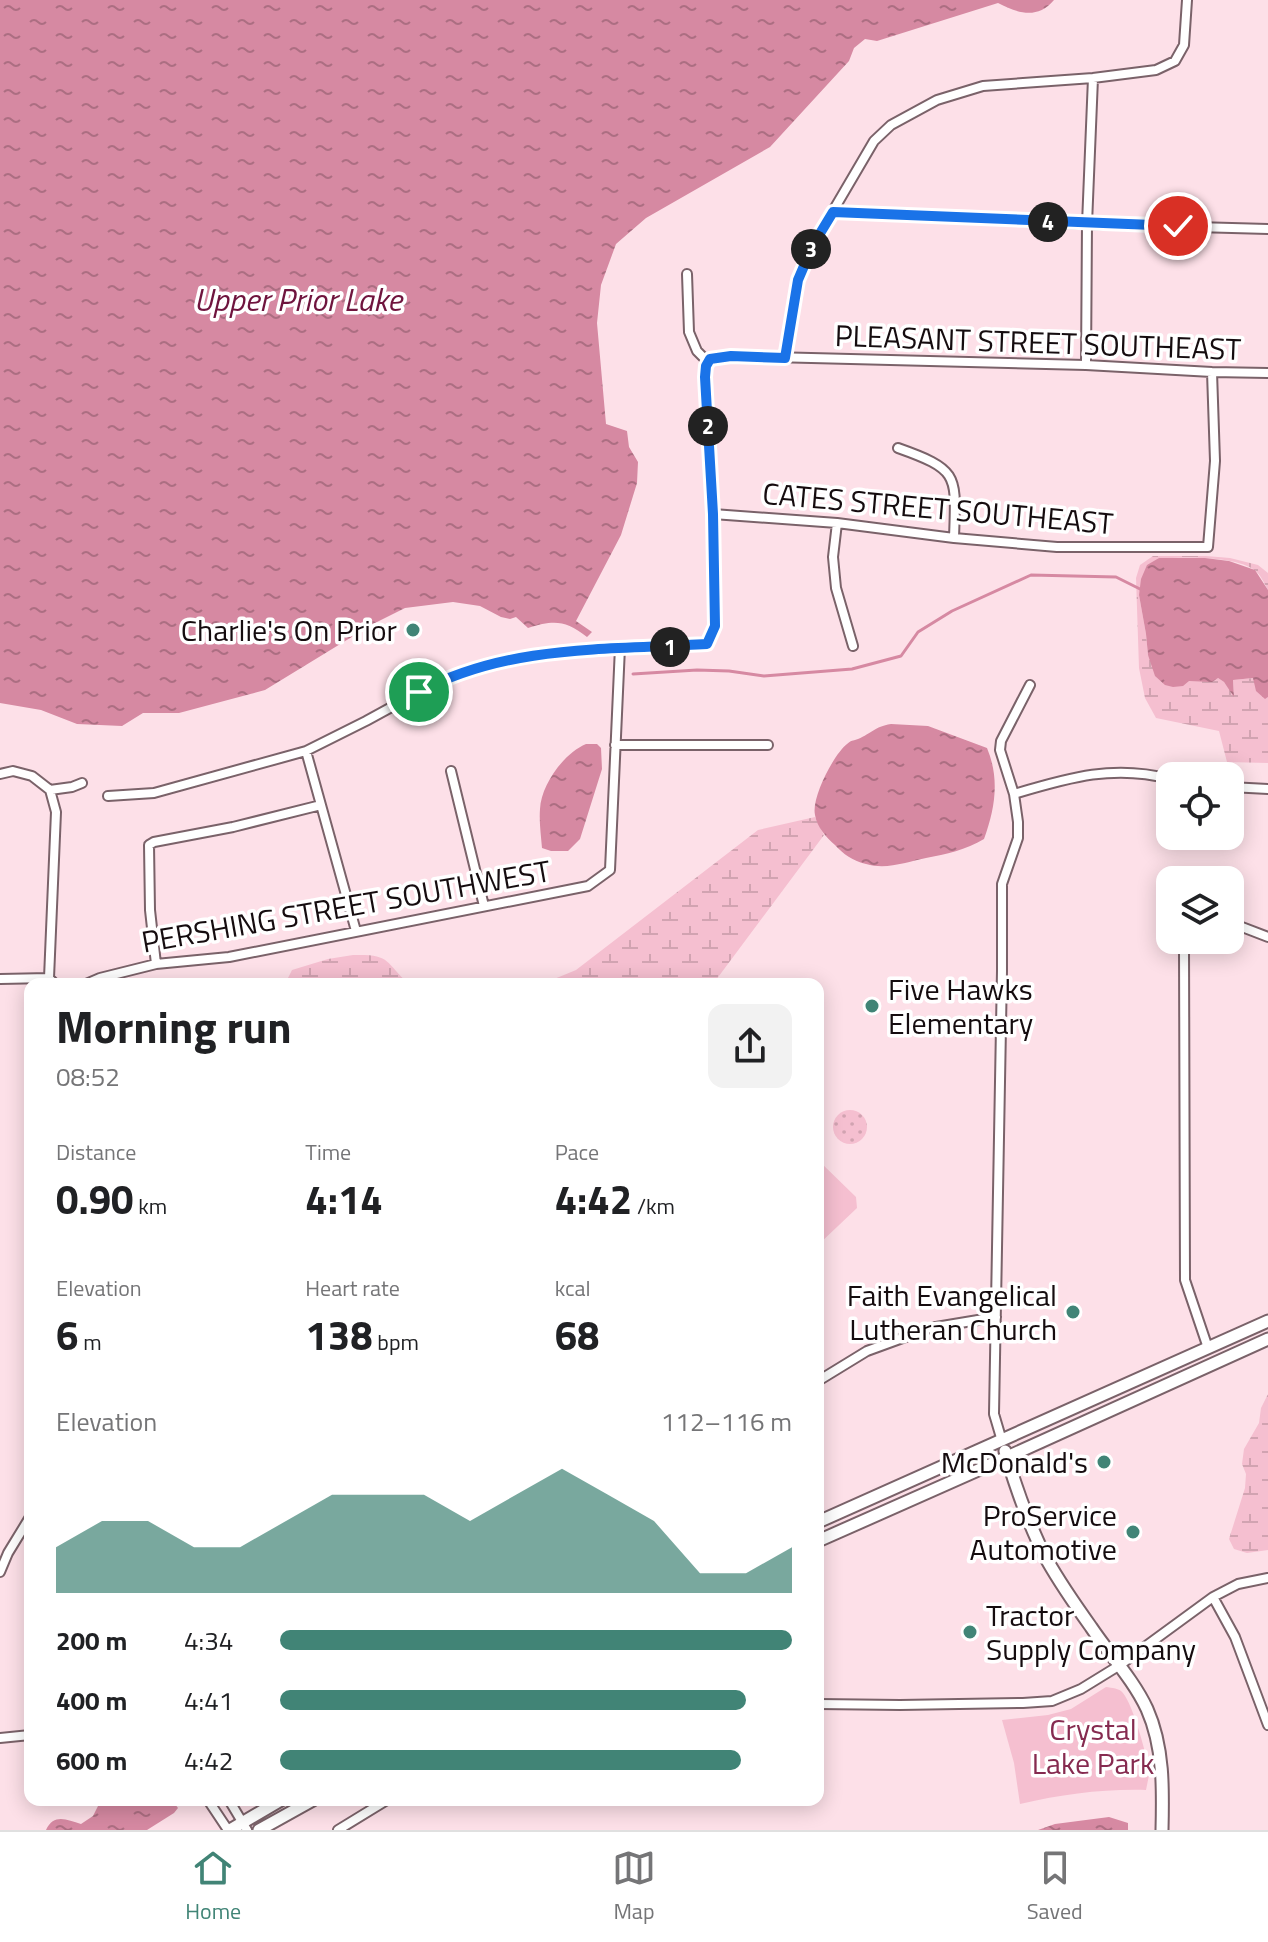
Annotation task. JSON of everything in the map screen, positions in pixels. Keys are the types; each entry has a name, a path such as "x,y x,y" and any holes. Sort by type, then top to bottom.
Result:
{"main road":[{"path":"824,1519 1268,1321"},
{"path":"824,1538 1268,1339"},
{"path":"1002,1441 1024,1509 1048,1561 1147,1709 1164,1782 1162,1830"},
{"path":"229,1830 245,1826 273,1806"},
{"path":"259,1830 302,1806"}],"street":[{"path":"785,358 798,280 813,245 874,141 891,125 937,100 983,86 1156,70 1175,61 1184,45 1187,0"},
{"path":"1086,365 1087,224 1093,78"},
{"path":"833,212 1268,229"},
{"path":"108,796 154,793 306,751 441,680 508,659 583,649 707,644 715,626 713,514 705,377 709,360 697,351 689,332 687,274"},
{"name":"PLEASANT STREET SOUTHEAST","path":"709,360 731,356 1268,373"},
{"name":"CATES STREET SOUTHEAST","path":"713,514 837,523 1057,547 1208,547 1215,461 1212,372"},
{"path":"898,448 931,459 946,470 956,488 954,538"},
{"path":"837,523 833,557 836,588 853,646"},
{"path":"620,647 615,745 768,745"},
{"path":"1002,1441 994,1414 1001,907 1002,884 1018,838 1014,794 1000,750 1001,741 1030,685"},
{"name":"PERSHING STREET SOUTHWEST","path":"100,978 156,964 229,957 588,886 610,870 615,745"},
{"path":"306,751 356,931"},
{"path":"0,774 13,771 32,776 50,790 56,812 52,978"},
{"path":"451,771 484,906"},
{"path":"1014,794 1065,779 1114,772 1156,776"},
{"path":"50,790 82,783"},
{"path":"1244,788 1268,789"},
{"path":"156,964 150,910 149,845 321,805"},
{"path":"1244,928 1268,937"},
{"path":"1184,954 1185,1280 1208,1348"},
{"path":"0,979 24,980"},
{"path":"824,1377 867,1351 930,1328 996,1317"},
{"path":"0,1572 24,1527"},
{"path":"824,1704 1052,1701 1081,1689 1120,1665 1213,1597 1238,1584 1268,1578"},
{"path":"1213,1597 1235,1637 1268,1725"},
{"path":"0,1738 24,1736"},
{"path":"212,1806 229,1830"},
{"path":"233,1806 245,1826"},
{"path":"338,1830 377,1806"}],"green space":[{"path":"1153,556 1206,556 1258,565 1268,573 1268,590 1258,573 1232,561 1159,558 1139,595 1148,655 1189,680 1218,678 1234,695 1233,680 1253,678 1265,698 1268,697 1268,763 1227,762 1219,731 1156,718 1145,698 1139,668 1136,578 1140,565"},
{"path":"815,817 824,835 717,978 557,978 576,970 758,830"},
{"path":"374,956 386,960 403,978 288,978 292,970 328,959"},
{"path":"850,1110 862,1115 867,1127 862,1139 850,1144 838,1139 833,1127 838,1115"},
{"path":"824,1166 856,1197 857,1208 824,1239"},
{"path":"1268,1394 1268,1550 1247,1553 1234,1549 1229,1539 1245,1488 1244,1449 1259,1423 1261,1408"},
{"name":"Crystal Lake Park","path":"1106,1687 1121,1691 1131,1708 1148,1764 1146,1790 1083,1793 1020,1804 1014,1763 1002,1720 1071,1709"}],"water":[{"name":"Upper Prior Lake","path":"0,0 1054,0 1041,10 1027,13 998,3 877,41 865,39 854,48 849,61 770,147 646,218 616,244 601,285 597,323 606,424 627,431 629,447 638,462 637,483 621,535 576,621 592,632 587,637 559,623 528,628 516,617 501,617 480,606 453,602 405,608 265,690 179,713 143,713 122,726 77,724 41,710 0,703"},
{"path":"1159,558 1229,561 1255,570 1268,590 1268,697 1265,699 1256,691 1253,678 1233,680 1234,697 1218,678 1212,682 1189,681 1183,686 1173,687 1165,685 1155,676 1148,655 1139,595 1147,565"},
{"path":"891,724 928,726 987,748 995,783 991,816 984,839 948,853 881,866 853,859 825,835 816,819 815,807 830,766 849,742"},
{"path":"586,744 597,744 601,748 602,769 580,839 568,851 542,848 541,800 549,780 562,762"},
{"path":"98,1806 178,1808 147,1830 46,1830 53,1821 81,1824 93,1816"},
{"path":"1109,1817 1128,1823 1128,1830 1038,1830 1055,1824"}],"waterway":[{"path":"633,674 697,670 764,676 852,669 901,656 918,632 952,611 1031,575 1116,577 1140,589"}],"place":[{"name":"Charlie's On Prior","path":"413,630"},
{"name":"Five Hawks Elementary","path":"872,1006"},
{"name":"Faith Evangelical Lutheran Church","path":"1073,1312"},
{"name":"McDonald's","path":"1104,1462"},
{"name":"ProService Automotive","path":"1133,1532"},
{"name":"Tractor Supply Company","path":"970,1632"}],"route":[{"path":"419,692 441,680 508,659 583,649 707,644 715,626 706,366 710,359 731,356 785,358 798,280 813,245 833,212 1178,226"}]}
